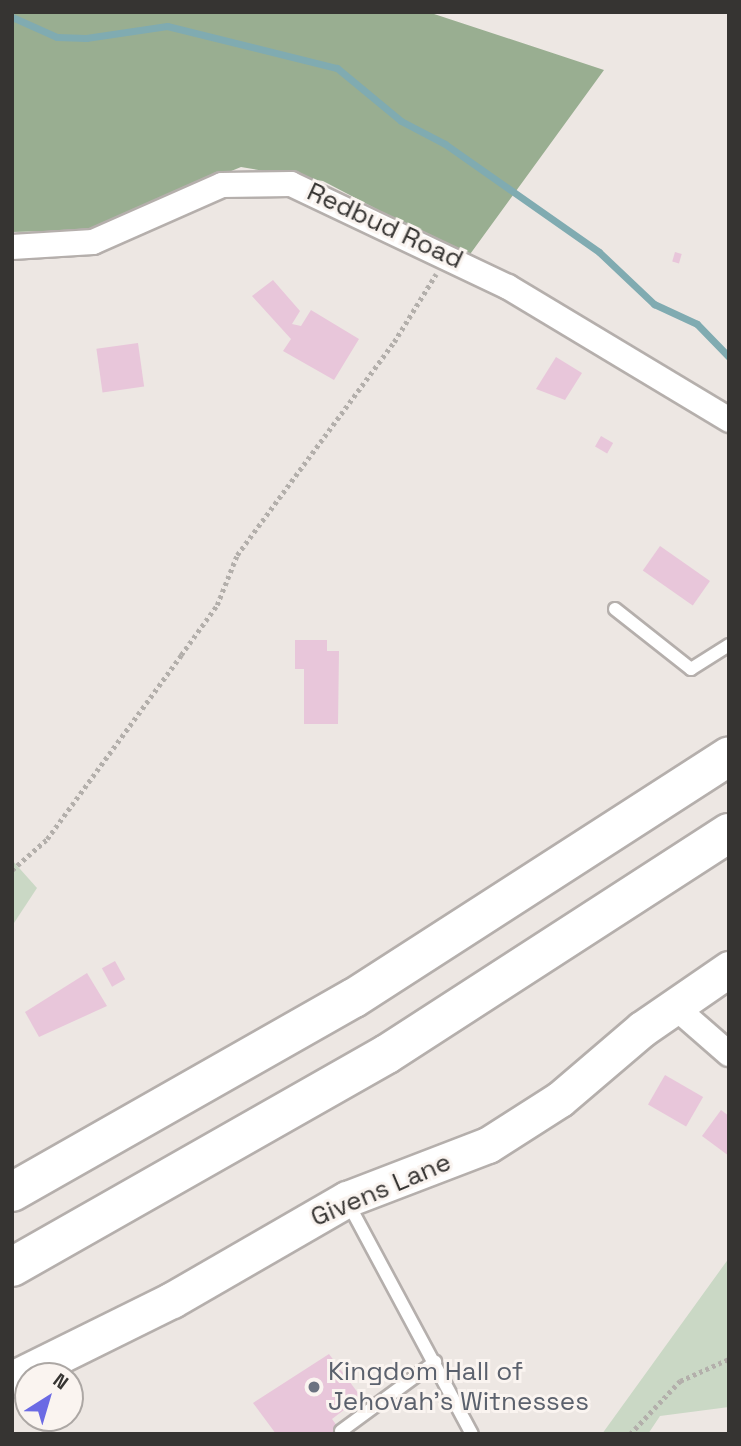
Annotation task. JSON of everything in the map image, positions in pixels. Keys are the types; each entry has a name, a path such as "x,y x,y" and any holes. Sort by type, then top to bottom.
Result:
{"highway":[{"path":"12,1192 354,999 729,756"},
{"path":"12,1266 321,1094 729,833"}],"street":[{"name":"Redbud Road","path":"12,247 93,242 205,190 256,180 314,191 447,254 729,420"},
{"name":"Givens Lane","path":"12,1378 172,1300 346,1199 488,1145 560,1099 674,1006 729,969"},
{"path":"674,1006 729,1054"}],"lane":[{"path":"615,609 691,669 729,645"},
{"path":"346,1199 472,1434"},
{"path":"341,1431 435,1362"}],"path":[{"path":"12,870 47,839 195,635 237,555 394,342 447,254"},
{"path":"630,1434 680,1381 729,1359"}],"green space":[{"path":"12,12 428,12 604,70 468,257 323,181 241,167 88,230 12,232"},
{"path":"12,860 37,888 12,926"},
{"path":"729,1258 729,1407 660,1416 648,1434 602,1434"}],"building":[{"path":"675,252 682,254 679,264 672,262"},
{"path":"273,280 300,311 292,324 301,326 311,310 359,339 334,380 283,351 291,339 252,296"},
{"path":"138,343 144,387 103,392 96,349"},
{"path":"556,357 582,373 565,400 536,389"},
{"path":"601,436 613,443 607,453 595,446"},
{"path":"660,546 710,581 693,606 643,571"},
{"path":"295,640 327,640 327,651 339,651 338,724 304,724 304,669 295,669"},
{"path":"115,961 125,979 112,987 102,968"},
{"path":"87,973 107,1006 39,1037 25,1012"},
{"path":"665,1075 703,1097 686,1126 648,1104"},
{"path":"721,1110 729,1116 729,1156 702,1136"},
{"name":"Kingdom Hall of Jehovah's Witnesses","path":"329,1354 361,1397 332,1419 343,1434 276,1434 253,1403"}],"waterway":[{"path":"12,17 57,37 86,38 167,26 337,68 401,121 445,144 599,252 654,304 697,324 729,357"}],"place":[{"name":"Kingdom Hall of Jehovah's Witnesses","path":"314,1387"}]}
